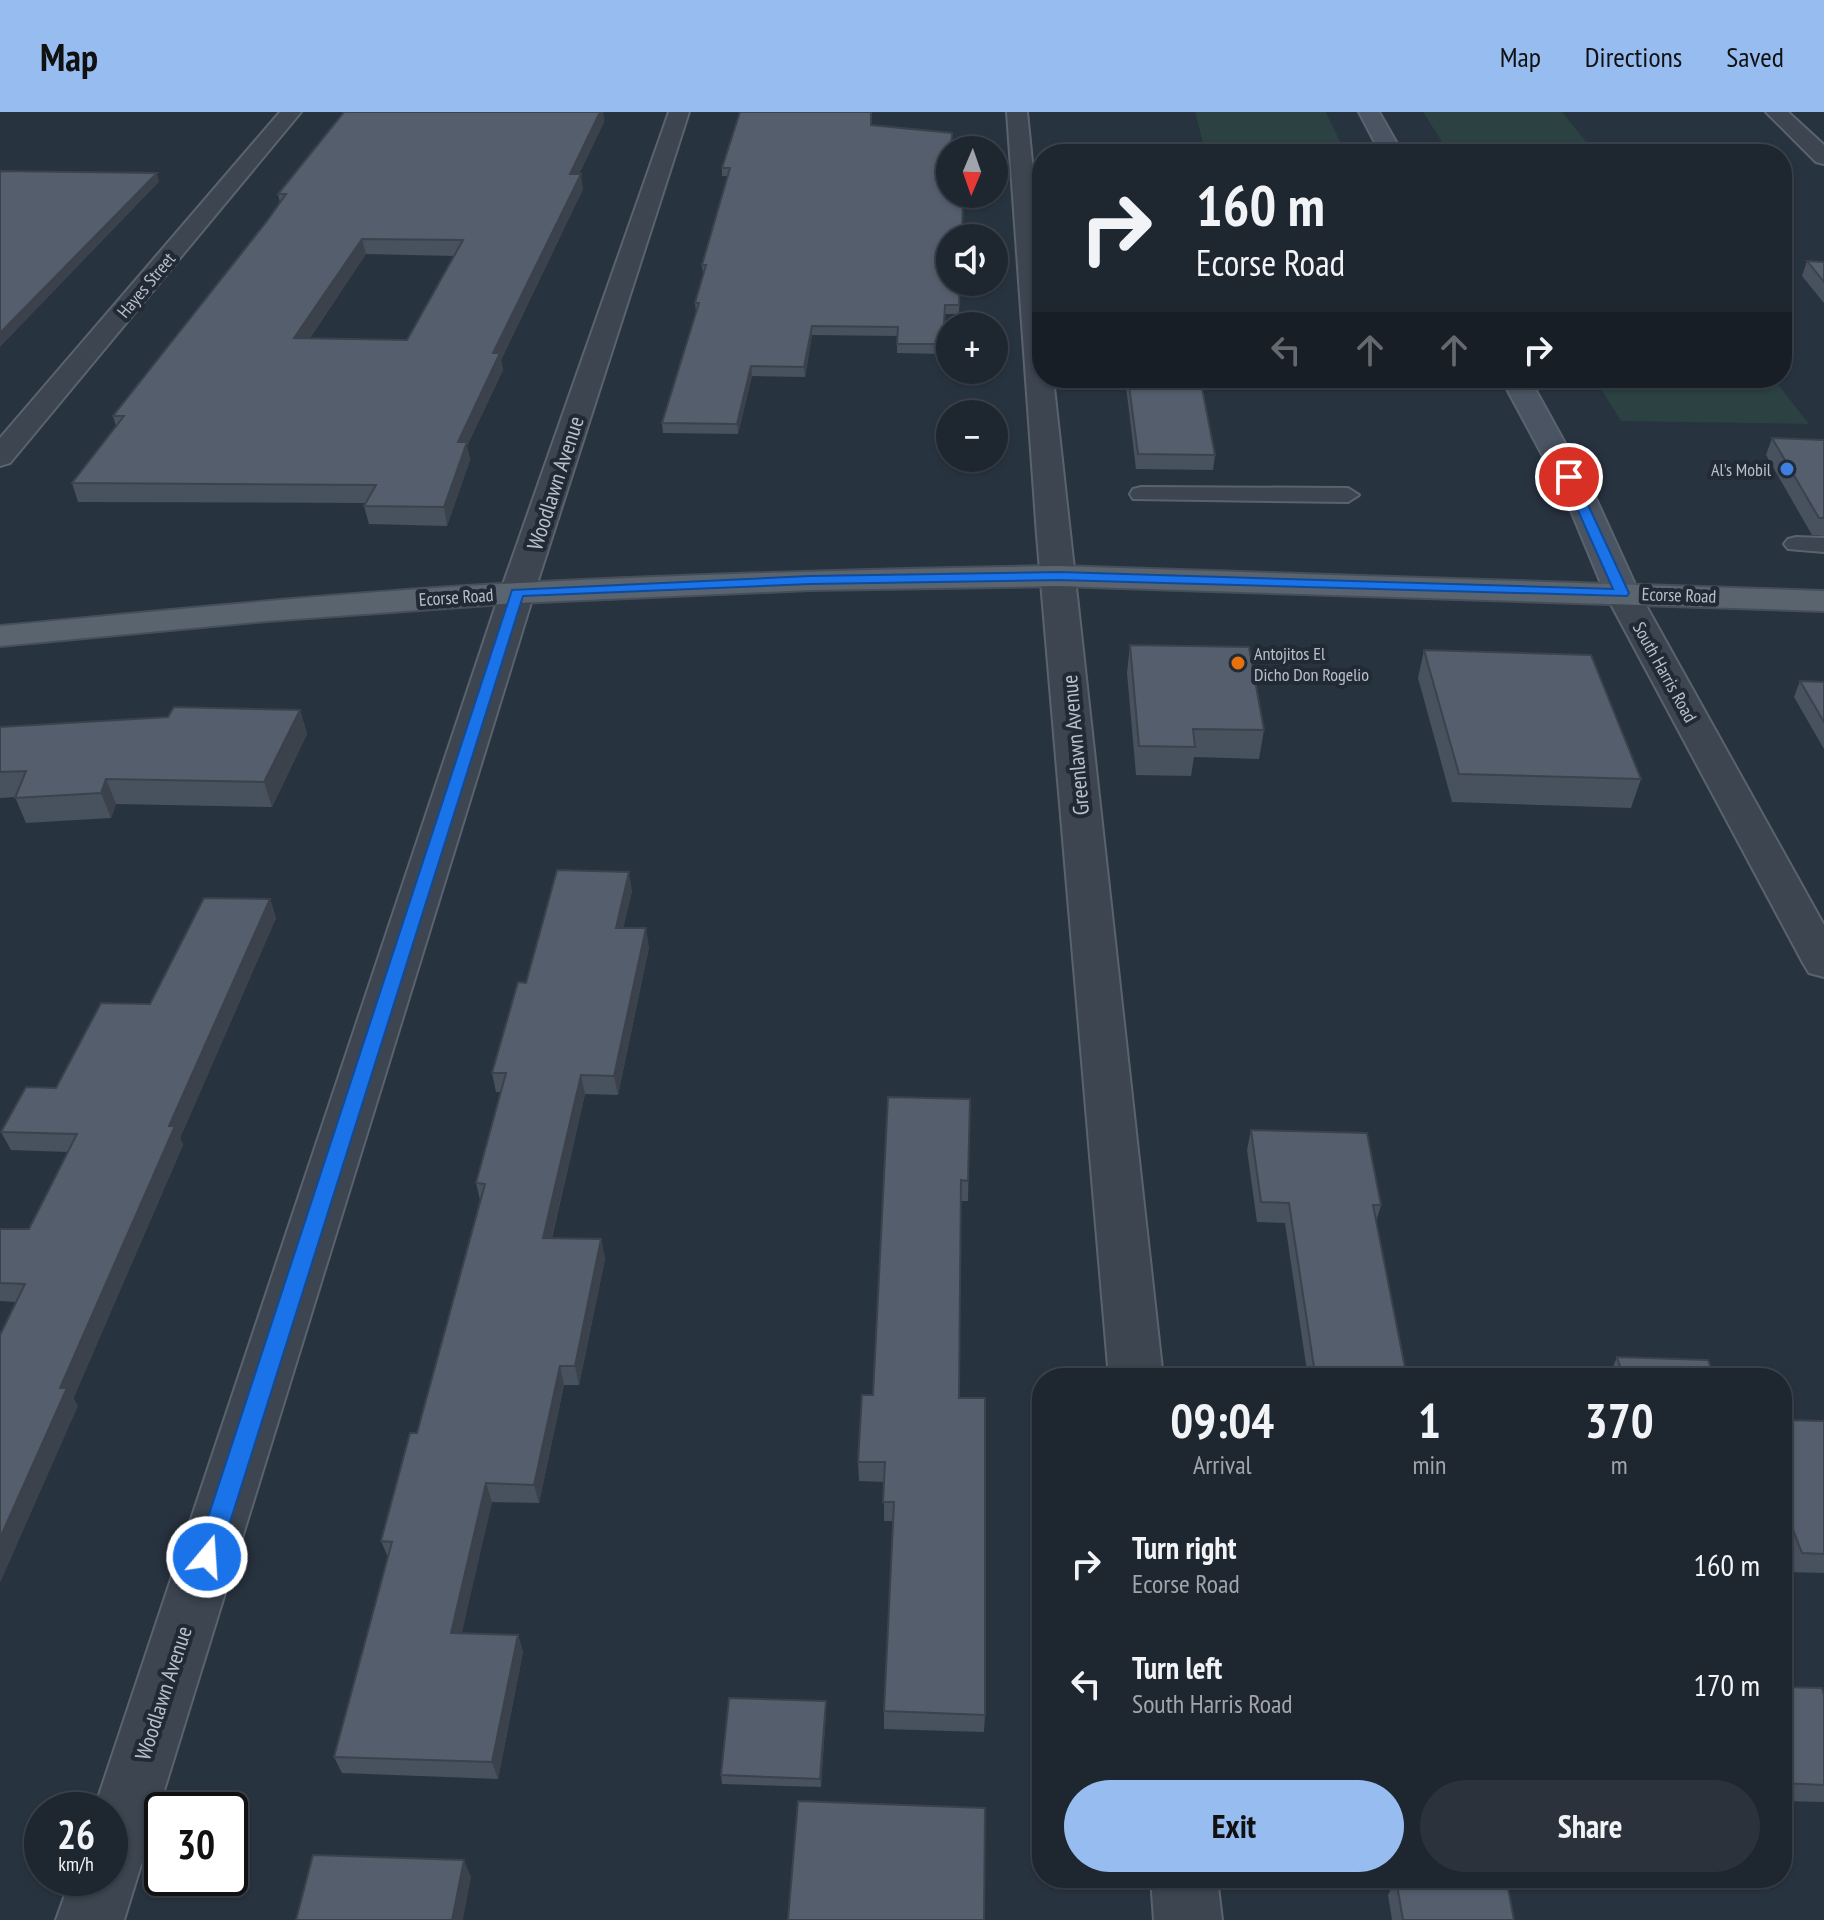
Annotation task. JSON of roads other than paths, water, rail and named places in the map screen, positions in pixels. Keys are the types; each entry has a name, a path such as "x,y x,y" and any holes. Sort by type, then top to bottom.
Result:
{"main road":[{"path":"1369,112 1387,144"},
{"name":"South Harris Road","path":"1520,388 1582,501 1622,593"},
{"name":"Ecorse Road","path":"0,636 252,612 517,593 810,580 1059,576 1824,601"}],"street":[{"name":"Hayes Street","path":"0,457 291,112"},
{"name":"Woodlawn Avenue","path":"128,1803 517,593 679,112"},
{"name":"Greenlawn Avenue","path":"1017,112 1032,278"},
{"path":"1776,112 1824,157"},
{"name":"Greenlawn Avenue","path":"1042,388 1135,1368"},
{"name":"South Harris Road","path":"1622,593 1824,963"},
{"path":"1185,1888 1188,1920"},
{"path":"90,1920 98,1896"}],"lane":[{"path":"1141,494 1348,495"},
{"path":"1796,544 1824,545"}],"place":[{"name":"Al's Mobil","path":"1787,469"},
{"name":"Antojitos El Dicho Don Rogelio","path":"1238,663"}]}
